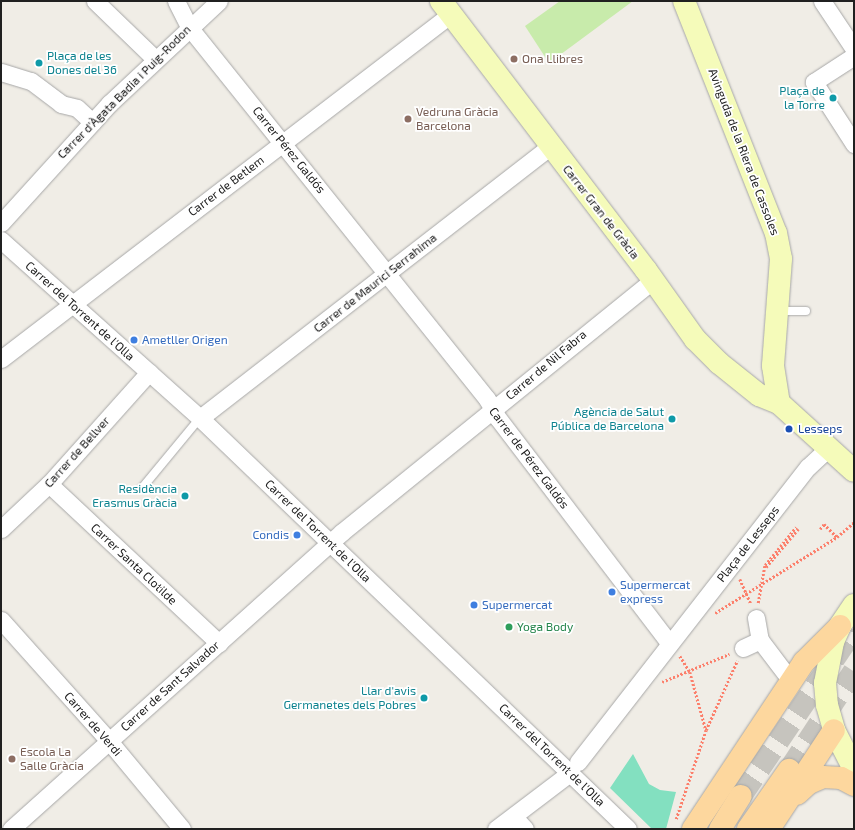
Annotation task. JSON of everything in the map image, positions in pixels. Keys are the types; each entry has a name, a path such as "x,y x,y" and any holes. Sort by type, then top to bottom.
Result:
{"main road":[{"path":"684,825 804,662 840,626"},
{"path":"769,829 789,802 834,730"},
{"path":"748,829 789,770"},
{"path":"789,802 816,778 841,778 854,785"},
{"path":"720,829 741,796"}],"street":[{"path":"95,1 155,59"},
{"name":"Carrer Pérez Galdós","path":"176,1 189,27 388,273"},
{"name":"Carrer d'Àgata Badia i Puig-Rodon","path":"1,223 92,122 155,59 219,1"},
{"name":"Avinguda de la Riera de Cassoles","path":"684,1 776,233 781,259 773,366 779,403"},
{"path":"822,1 854,49"},
{"name":"Carrer de Betlem","path":"1,358 72,302 283,142 446,8"},
{"name":"Carrer Gran de Gràcia","path":"446,8 695,339 718,363 759,395 779,403"},
{"path":"854,56 814,82 854,144"},
{"path":"1,72 31,81 61,104 77,108 92,122"},
{"name":"Carrer de Maurici Serrahima","path":"200,418 550,147"},
{"name":"Carrer del Torrent de l'Olla","path":"1,240 200,418 329,544 575,767 628,829"},
{"name":"Carrer de Pérez Galdós","path":"388,273 487,399 492,411 670,642"},
{"name":"Carrer de Nil Fabra","path":"329,544 492,411 562,351 652,280"},
{"name":"Carrer de Bellver","path":"1,529 49,484 149,372"},
{"path":"779,403 827,449 854,471"},
{"name":"Plaça de Lesseps","path":"496,829 519,823 575,767 670,642 808,466 827,449"},
{"name":"Carrer Santa Clotilde","path":"49,484 218,643"},
{"name":"Carrer de Sant Salvador","path":"11,829 329,544"},
{"path":"854,605 840,626 827,661 825,683 827,705 834,730 854,769"},
{"path":"756,618 760,640 785,673"},
{"name":"Carrer de Verdi","path":"1,620 109,741 182,829"},
{"path":"743,648 760,640"}],"lane":[{"path":"777,312 806,310"},
{"path":"142,488 200,418"}],"path":[{"path":"709,617 837,537 854,522"},
{"path":"820,529 824,524 837,537"},
{"path":"756,618 765,566 797,528"},
{"path":"733,563 756,618"},
{"path":"670,642 690,672 706,730"},
{"path":"684,825 706,730 743,648"},
{"path":"632,692 690,672 743,648"}],"green space":[{"path":"560,1 633,1 549,63 525,26"},
{"path":"633,754 649,784 660,790 676,792 666,829 652,829 610,788"}],"tunnel":[{"path":"741,796 854,630"},
{"path":"789,770 854,671"}],"place":[{"name":"Ona Llibres","path":"514,59"},
{"name":"Plaça de les Dones del 36","path":"39,63"},
{"name":"Plaça de la Torre","path":"833,98"},
{"name":"Vedruna Gràcia Barcelona","path":"408,119"},
{"name":"Ametller Origen","path":"134,340"},
{"name":"Agència de Salut Pública de Barcelona","path":"672,419"},
{"name":"Lesseps","path":"789,429"},
{"name":"Residència Erasmus Gràcia","path":"185,496"},
{"name":"Condis","path":"297,535"},
{"name":"Supermercat express","path":"612,592"},
{"name":"Supermercat","path":"474,605"},
{"name":"Yoga Body","path":"509,627"},
{"name":"Llar d'avis Germanetes dels Pobres","path":"424,698"},
{"name":"Escola La Salle Gràcia","path":"12,759"}]}
